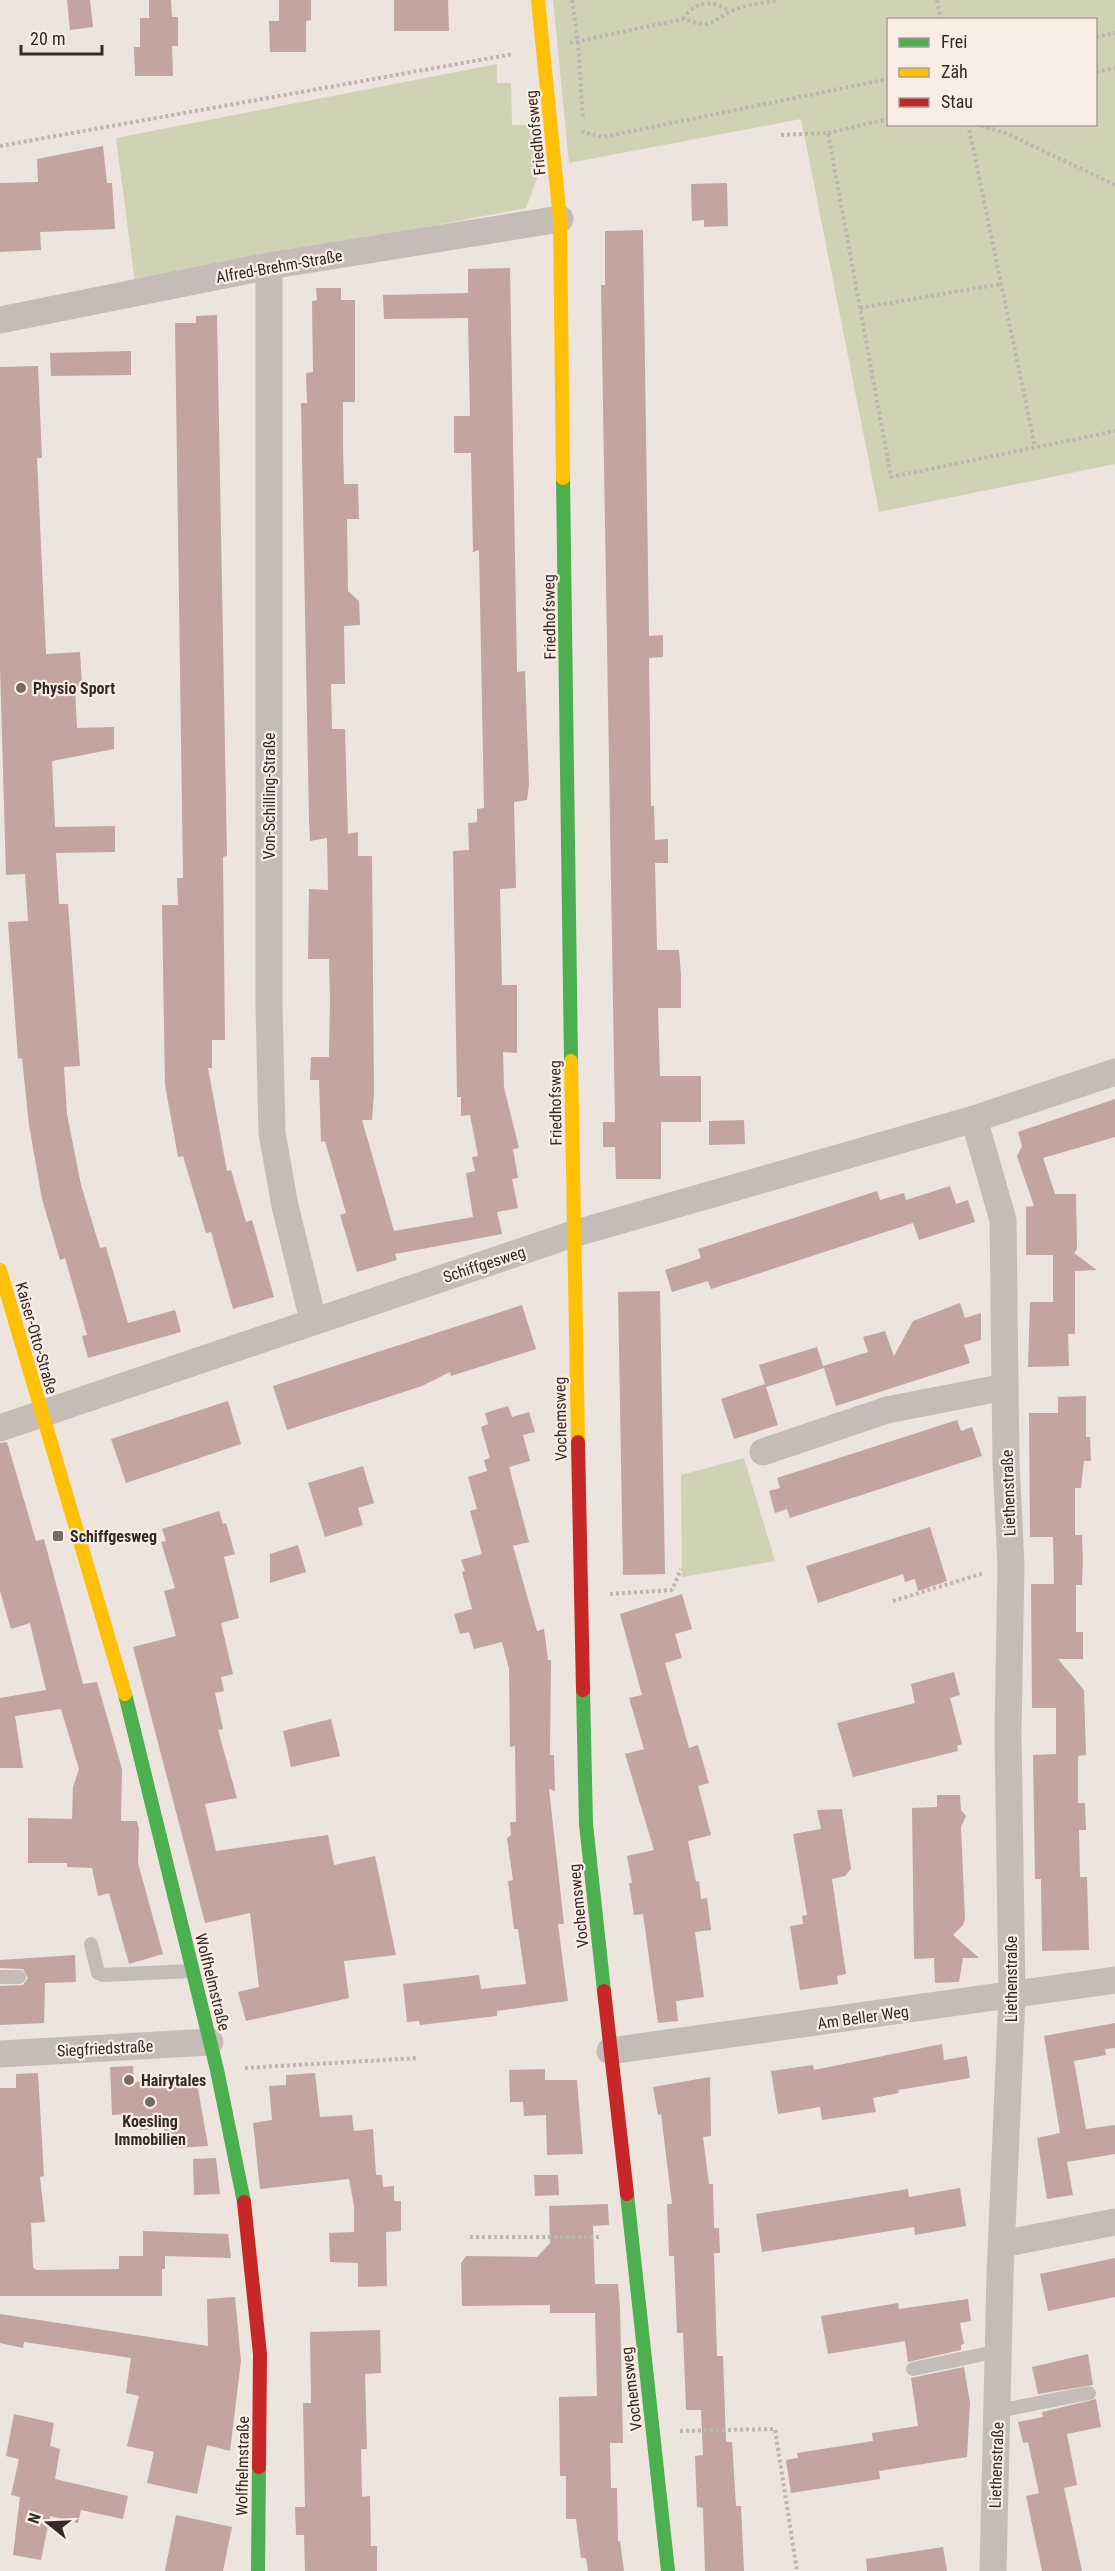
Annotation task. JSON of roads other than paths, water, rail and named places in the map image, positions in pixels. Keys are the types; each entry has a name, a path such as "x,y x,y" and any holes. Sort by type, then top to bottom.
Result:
{"street":[{"name":"Friedhofsweg","path":"538,0 560,219 573,1234"},
{"name":"Alfred-Brehm-Straße","path":"0,321 269,266 560,219"},
{"name":"Von-Schilling-Straße","path":"269,266 269,1007 272,1133 285,1206 312,1320"},
{"path":"974,1119 1115,1072"},
{"name":"Schiffgesweg","path":"0,1428 312,1320 573,1234 974,1119"},
{"name":"Liethenstraße","path":"974,1119 1003,1220 1005,1387 1011,1564 1008,1732 1012,1996 1002,2244 993,2571"},
{"name":"Vochemsweg","path":"573,1234 586,1824 668,2571"},
{"name":"Kaiser-Otto-Straße","path":"0,1270 42,1415"},
{"path":"764,1452 887,1410 1005,1387"},
{"name":"Wolfhelmstraße","path":"42,1415 78,1526 120,1673 217,2070 244,2202 260,2354 258,2571"},
{"name":"Am Beller Weg","path":"610,2052 1115,1980"},
{"name":"Siegfriedstraße","path":"0,2054 210,2042"},
{"path":"1002,2244 1115,2222"}],"lane":[{"path":"91,1944 98,1973 103,1975 193,1971"},
{"path":"0,1977 19,1977"},
{"path":"913,2369 999,2351"},
{"path":"998,2411 1089,2393"}],"place":[{"name":"Physio Sport","path":"21,688"},
{"name":"Schiffgesweg","path":"58,1536"},
{"name":"Hairytales","path":"129,2080"},
{"name":"Koesling Immobilien","path":"150,2102"}]}
